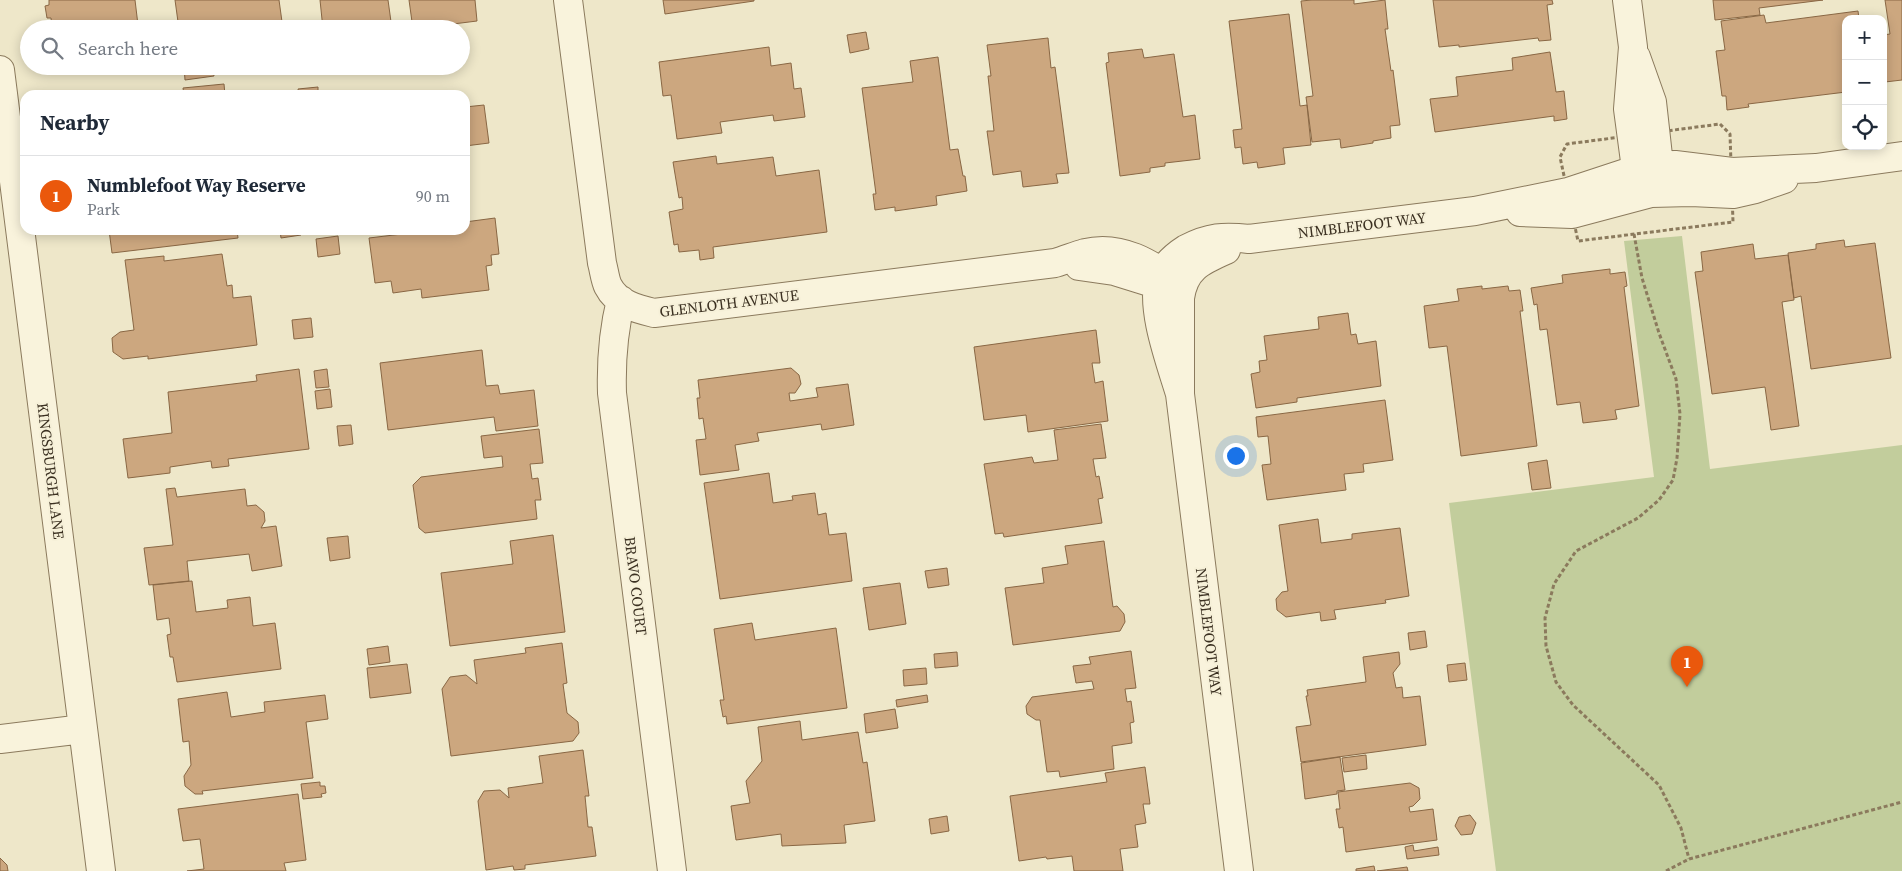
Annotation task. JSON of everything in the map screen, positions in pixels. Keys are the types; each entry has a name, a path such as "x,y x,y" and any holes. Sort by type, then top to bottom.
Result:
{"street":[{"name":"GLENLOTH AVENUE","path":"568,0 602,263 608,286 621,300 635,309 654,313 1055,263 1168,281"},
{"path":"1627,0 1633,46 1652,102 1648,167 1651,193"},
{"name":"KINGSBURGH LANE","path":"0,70 20,229"},
{"name":"NIMBLEFOOT WAY","path":"1239,871 1180,394 1180,298 1168,281 1192,269 1203,260 1250,239 1475,211 1568,192 1648,167 1675,165 1732,172 1816,168 1902,156"},
{"name":"NIMBLEFOOT WAY","path":"1475,211 1572,214 1651,193 1733,194 1755,189 1816,168"},
{"name":"KINGSBURGH LANE","path":"21,235 101,871"},
{"name":"BRAVO COURT","path":"621,300 614,328 611,358 612,393 672,871"},
{"path":"0,738 83,729"}],"path":[{"path":"1634,234 1642,278 1659,333 1676,378 1680,414 1677,458 1673,480 1659,500 1638,518 1576,551 1554,584 1546,618 1546,646 1556,682 1573,705 1659,785 1681,828 1689,859"},
{"path":"1666,871 1689,859 1902,802"}],"green space":[{"path":"1682,236 1710,469 1902,445 1902,871 1496,871 1449,503 1654,477 1624,241"}],"building":[{"path":"49,0 135,0 137,20 51,20 51,18 47,18 45,6 49,5"},
{"path":"175,0 279,0 282,20 178,20"},
{"path":"320,0 388,0 391,20 322,20"},
{"path":"409,0 475,0 477,21 412,20"},
{"path":"663,0 754,0 754,1 665,14"},
{"path":"1354,0 1354,4 1385,0 1388,29 1385,29 1391,71 1393,70 1400,125 1390,126 1391,138 1341,148 1340,139 1312,142 1306,97 1313,96 1301,1"},
{"path":"1433,0 1552,0 1553,4 1547,5 1551,40 1539,41 1538,38 1459,47 1459,45 1439,47"},
{"path":"1713,0 1823,0 1759,8 1760,15 1715,20"},
{"path":"1885,0 1902,0 1902,80 1887,82 1887,34 1890,34"},
{"path":"1858,11 1858,15 1842,15 1842,92 1748,104 1749,107 1727,110 1726,96 1722,96 1716,51 1725,50 1721,21 1764,15 1766,23"},
{"path":"1289,14 1300,106 1307,105 1311,145 1283,148 1285,164 1258,168 1257,162 1243,164 1241,147 1235,148 1233,130 1242,129 1229,21"},
{"path":"866,32 869,49 850,53 847,35"},
{"path":"1048,38 1051,68 1055,67 1069,173 1056,174 1058,183 1023,187 1021,171 993,175 987,131 994,131 988,76 991,76 987,45"},
{"path":"769,47 771,66 791,63 794,89 801,88 805,117 774,121 773,115 720,122 722,133 677,139 671,95 663,96 659,62"},
{"path":"1142,49 1144,58 1174,54 1183,117 1195,115 1200,159 1165,163 1165,166 1150,168 1150,172 1120,176 1106,63 1109,62 1108,53"},
{"path":"1550,52 1556,92 1564,91 1567,119 1554,121 1554,116 1435,132 1430,99 1458,96 1456,77 1513,70 1512,58"},
{"path":"938,57 950,150 958,149 967,191 936,196 937,205 895,211 895,207 875,210 873,194 876,194 862,88 913,82 910,61"},
{"path":"185,75 214,75 214,76 185,80"},
{"path":"224,84 225,90 183,90 183,88"},
{"path":"318,87 318,90 298,89"},
{"path":"484,105 489,143 470,145 470,106"},
{"path":"716,156 717,164 773,157 776,176 819,170 827,232 713,247 714,258 700,260 699,250 679,252 678,244 674,245 669,212 683,209 682,197 679,198 673,162"},
{"path":"495,218 499,254 491,255 492,265 486,266 489,290 422,298 421,289 393,293 391,281 375,283 369,238 394,235 470,235 470,221"},
{"path":"110,235 238,235 238,238 112,253"},
{"path":"281,235 301,235 281,238"},
{"path":"338,236 340,254 318,257 316,239"},
{"path":"1844,240 1845,247 1875,243 1891,358 1811,369 1801,296 1794,298 1788,253 1816,249 1816,244"},
{"path":"1753,244 1755,259 1788,255 1794,300 1782,302 1799,426 1771,430 1765,387 1712,394 1695,272 1703,271 1701,252"},
{"path":"222,254 227,286 232,285 233,298 251,296 257,345 148,359 148,356 123,359 113,352 112,338 120,332 134,330 125,260 164,256 164,261"},
{"path":"1610,269 1610,274 1625,272 1627,286 1624,287 1639,406 1615,410 1617,419 1583,423 1580,402 1557,405 1547,329 1540,330 1537,304 1534,305 1531,288 1563,283 1562,275"},
{"path":"1482,286 1482,289 1508,286 1509,291 1520,290 1523,311 1520,311 1537,446 1461,456 1447,346 1429,348 1424,306 1459,301 1457,289"},
{"path":"1348,313 1351,335 1356,334 1358,344 1376,341 1381,386 1297,398 1297,402 1256,408 1251,374 1260,372 1259,361 1267,360 1264,336 1319,329 1318,317"},
{"path":"311,318 313,337 294,339 292,320"},
{"path":"1096,330 1100,363 1092,363 1095,383 1103,381 1108,421 1028,432 1026,415 984,420 974,347"},
{"path":"482,350 486,386 498,385 500,394 534,390 538,426 496,431 494,417 388,430 380,363"},
{"path":"791,368 799,375 801,384 795,393 789,393 790,401 818,397 816,388 848,384 854,425 822,430 821,424 757,433 759,441 735,445 739,470 700,475 696,440 706,439 703,418 699,419 697,398 700,398 698,380"},
{"path":"299,369 309,449 228,459 229,466 212,468 211,461 170,467 170,473 128,478 123,439 172,433 168,392 257,381 256,375"},
{"path":"327,369 329,387 316,388 314,371"},
{"path":"330,389 332,407 317,409 315,391"},
{"path":"1385,400 1393,460 1363,464 1364,472 1344,474 1346,490 1267,500 1262,465 1271,464 1268,436 1258,437 1256,417"},
{"path":"1101,424 1106,458 1093,459 1096,477 1099,476 1103,498 1098,499 1102,523 1004,537 1003,533 995,534 984,464 1032,457 1034,463 1058,460 1054,430"},
{"path":"351,425 353,444 339,446 337,426"},
{"path":"539,429 543,463 530,464 532,479 538,478 541,500 535,500 537,519 425,533 419,528 413,485 421,477 503,467 502,456 484,458 481,436"},
{"path":"1547,460 1551,488 1532,490 1528,463"},
{"path":"769,473 773,503 793,500 792,496 815,493 818,515 826,513 829,535 846,533 852,581 720,599 704,483"},
{"path":"175,488 177,497 245,489 247,506 256,505 264,512 265,521 261,528 276,526 282,566 252,571 249,554 187,561 189,581 149,585 144,548 173,545 166,489"},
{"path":"1318,519 1321,543 1352,539 1352,534 1400,528 1409,596 1385,600 1386,603 1334,610 1336,619 1321,621 1320,612 1286,617 1277,610 1276,599 1282,592 1288,591 1279,525"},
{"path":"553,535 565,632 450,646 441,573 513,564 510,541"},
{"path":"348,536 350,558 330,561 327,538"},
{"path":"1104,541 1113,607 1117,606 1124,614 1125,622 1120,631 1013,645 1005,588 1044,583 1042,568 1068,564 1065,546"},
{"path":"947,568 949,585 928,588 925,571"},
{"path":"192,581 196,612 228,608 227,600 250,597 253,626 275,623 281,669 177,682 173,657 170,657 167,635 171,634 169,618 157,620 153,585"},
{"path":"900,583 906,624 869,630 863,588"},
{"path":"752,623 755,640 836,628 847,708 727,724 726,716 723,717 720,700 724,700 714,629"},
{"path":"1425,631 1427,647 1410,650 1408,633"},
{"path":"562,643 567,683 563,684 567,713 578,722 579,733 573,741 451,756 442,689 450,677 466,675 477,684 474,660 526,653 525,648"},
{"path":"388,646 390,662 369,665 367,649"},
{"path":"1131,651 1136,688 1125,689 1127,702 1131,701 1134,722 1130,723 1132,743 1112,746 1114,769 1060,777 1059,771 1047,772 1040,720 1036,720 1027,714 1026,706 1032,697 1094,689 1092,681 1076,683 1073,666 1091,664 1089,657"},
{"path":"957,652 958,666 935,668 934,654"},
{"path":"1399,652 1400,664 1393,673 1396,688 1402,687 1403,698 1420,696 1426,745 1301,762 1296,727 1311,725 1306,696 1308,696 1307,690 1366,682 1363,657"},
{"path":"1465,663 1467,680 1449,682 1447,665"},
{"path":"407,664 411,693 370,698 367,668"},
{"path":"926,668 927,684 904,686 903,670"},
{"path":"227,692 231,717 265,712 264,702 325,695 328,719 306,722 313,778 202,791 203,794 195,794 185,786 184,776 191,765 189,741 183,742 178,699"},
{"path":"927,695 928,702 897,707 896,700"},
{"path":"895,709 898,728 866,733 864,714"},
{"path":"800,721 802,740 858,732 863,763 867,762 875,821 844,825 846,843 782,846 781,834 736,840 731,806 750,803 746,781 762,761 758,727"},
{"path":"583,750 589,796 585,796 588,827 592,827 596,856 525,865 525,869 514,870 513,866 486,870 478,801 484,791 500,790 509,798 508,788 543,783 539,756"},
{"path":"1366,755 1367,769 1344,772 1342,758"},
{"path":"1340,757 1345,790 1337,791 1337,794 1305,799 1301,763"},
{"path":"1145,767 1150,804 1143,804 1146,823 1135,825 1138,847 1120,849 1123,871 1074,871 1072,856 1019,861 1010,796 1107,782 1105,773"},
{"path":"320,782 320,786 325,786 326,793 321,794 322,797 303,799 301,784"},
{"path":"1410,783 1419,788 1420,799 1413,806 1409,807 1410,812 1433,809 1437,840 1346,852 1343,827 1339,828 1336,809 1340,809 1338,792"},
{"path":"298,794 306,860 284,863 286,871 187,871 204,869 200,839 183,841 178,809"},
{"path":"1470,815 1476,823 1472,834 1461,835 1455,826 1459,817"},
{"path":"947,816 949,831 931,834 929,819"},
{"path":"1413,845 1414,851 1438,847 1439,855 1407,859 1405,847"},
{"path":"0,858 7,865 8,871 0,871"},
{"path":"1374,866 1375,871 1356,871 1356,869"},
{"path":"1407,867 1408,871 1377,871"}],"place":[{"name":"Numblefoot Way Reserve","path":"1687,687"}]}
